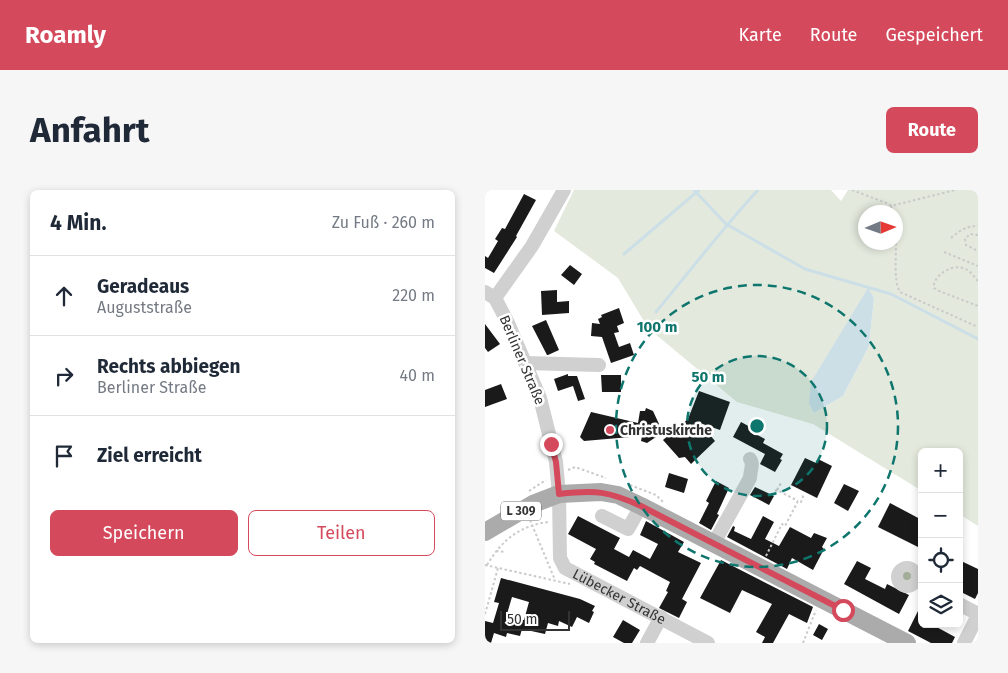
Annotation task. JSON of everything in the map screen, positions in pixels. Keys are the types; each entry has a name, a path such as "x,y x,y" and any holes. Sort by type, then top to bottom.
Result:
{"main road":[{"name":"L 309","path":"485,532 529,516 559,494 601,492 618,496 714,543 907,643"}],"street":[{"path":"490,295 532,246 564,190"},
{"name":"Berliner Straße","path":"490,295 508,322 540,398 556,462 559,494"},
{"path":"525,363 599,366"},
{"path":"714,543 750,478 752,466 750,459"},
{"name":"Lübecker Straße","path":"559,494 561,558 565,568 708,643"},
{"path":"602,516 628,529 641,506"},
{"path":"963,606 978,614 964,643"},
{"path":"647,643 661,617"}],"path":[{"path":"852,190 890,205"},
{"path":"895,205 955,190"},
{"path":"951,238 961,230 971,226 978,226"},
{"path":"978,235 970,234 965,239 968,247 978,252"},
{"path":"897,250 897,281 900,292 978,327"},
{"path":"945,252 978,266"},
{"path":"978,281 966,269 958,268 942,274 935,279 933,285 939,291 978,306"},
{"path":"781,483 777,491 798,501"},
{"path":"760,568 782,524 785,526 798,501 801,502 804,494"},
{"path":"529,516 560,520"},
{"path":"529,516 496,551 486,565 571,584"},
{"path":"529,516 556,581"},
{"path":"496,551 506,552"},
{"path":"485,614 498,568"},
{"path":"803,643 821,599"}],"shaded area":[{"path":"574,190 831,190 841,201 848,190 978,190 978,526 963,517 963,448 918,448 918,489 813,424 737,402 648,328 618,278 554,231","holes":["868,289 874,298 869,346 843,396 814,413 809,404 845,327"]},
{"path":"868,288 874,298 869,346 843,396 814,413 809,404 811,382"}],"building":[{"path":"524,194 536,200 517,237 494,273 485,268 485,256 488,258 498,241 495,239 502,228 505,229"},
{"path":"570,265 582,274 574,285 561,275"},
{"path":"557,290 557,302 569,301 569,313 542,315 541,291"},
{"path":"619,308 624,323 617,326 619,332 614,333 619,347 630,343 634,355 611,363 602,337 591,336 592,323 600,324 598,319 602,317 601,315"},
{"path":"546,320 559,350 548,355 532,326"},
{"path":"485,324 500,344 488,352 485,348"},
{"path":"568,374 568,376 577,376 585,399 578,401 573,386 558,391 554,379"},
{"path":"601,375 621,375 621,392 602,392"},
{"path":"501,384 507,399 485,407 485,390"},
{"path":"699,391 730,402 720,430 700,423 715,441 691,464 685,457 679,458 663,440 688,419"},
{"name":"Christuskirche","path":"646,408 653,411 659,424 656,437 647,443 641,441 642,436 584,441 580,437 591,412 638,423 640,411 645,411"},
{"path":"741,422 754,429 752,432 765,439 763,443 783,454 780,459 782,460 775,472 760,464 765,454 733,437"},
{"path":"805,458 816,463 818,459 832,466 817,498 791,485"},
{"path":"669,473 688,479 684,493 665,487"},
{"path":"716,481 729,488 711,530 699,523 709,503 706,501"},
{"path":"844,484 859,491 848,511 834,503"},
{"path":"755,487 774,496 769,505 750,495"},
{"path":"890,503 918,518 918,547 878,527"},
{"path":"578,516 620,538 614,549 629,557 633,550 650,559 658,544 640,535 646,521 684,542 678,552 701,563 682,599 687,602 679,618 659,608 668,592 666,591 670,582 640,566 637,570 634,568 627,581 594,564 595,562 590,559 596,549 568,534"},
{"path":"763,516 774,522 765,539 779,546 790,527 811,538 814,533 827,538 822,547 824,549 813,570 792,558 787,569 727,537 733,526 735,527 734,531 751,539"},
{"path":"721,560 813,607 807,623 789,614 773,643 762,643 765,637 756,632 772,604 742,590 730,613 700,598"},
{"path":"857,561 871,568 865,579 885,589 887,584 909,595 899,614 844,584"},
{"path":"963,562 978,569 978,593 975,599 963,593"},
{"path":"501,578 580,599 595,606 589,623 577,617 572,627 559,621 558,626 548,623 545,634 522,629 520,636 507,633 506,637 494,633 491,643 485,642 485,621 493,623 499,603 494,602","holes":["512,597 529,602 524,620 507,614"]},
{"path":"918,611 918,628 938,628 955,637 952,643 931,643 908,631"},
{"path":"623,620 640,630 632,643 624,643 613,637"},
{"path":"819,624 828,629 822,640 813,635"}],"waterway":[{"path":"694,190 726,224 805,269 891,294 978,339"},
{"path":"624,254 699,190"},
{"path":"656,312 758,190"}],"place":[{"name":"Christuskirche","path":"610,430"}],"route":[{"path":"551,444 556,462 559,494 601,492 618,496 843,610"}]}
